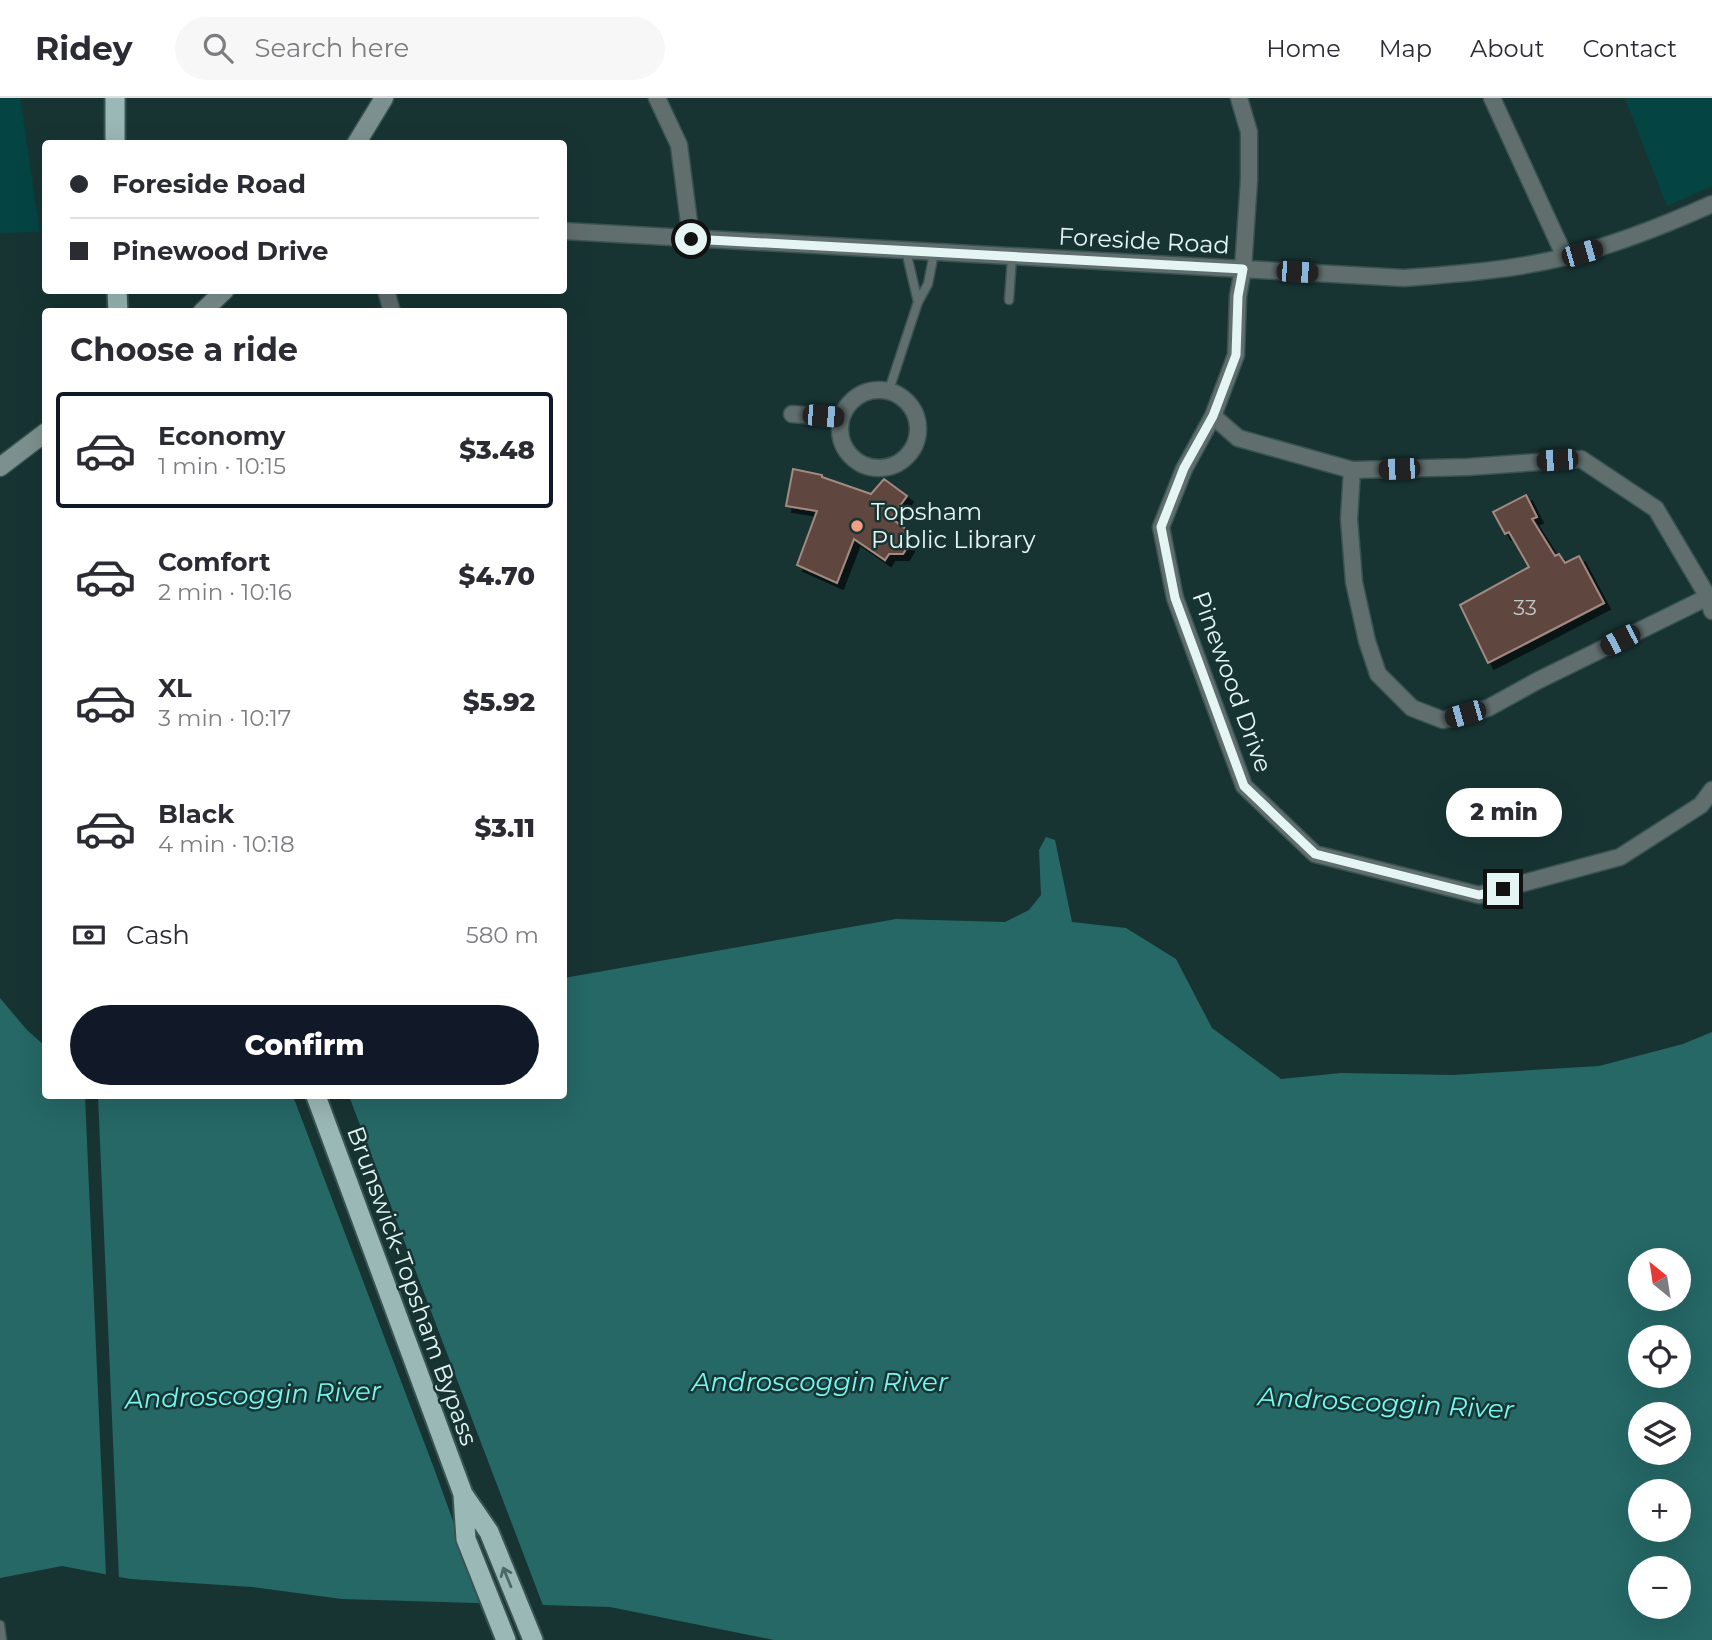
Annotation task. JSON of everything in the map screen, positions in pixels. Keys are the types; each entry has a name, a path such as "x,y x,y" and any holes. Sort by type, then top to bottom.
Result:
{"highway":[{"path":"115,98 115,140"},
{"name":"Brunswick-Topsham Bypass","path":"317,1099 463,1494"},
{"path":"463,1494 466,1539 506,1640"},
{"path":"463,1494 489,1532 533,1640"}],"main road":[{"path":"358,140 384,98"},
{"path":"206,308 221,294"},
{"path":"0,467 42,435"}],"street":[{"path":"657,98 679,145 691,239"},
{"name":"Pinewood Drive","path":"1239,98 1249,132 1249,180 1243,269 1238,296 1236,355 1213,416 1184,468 1161,527 1175,598 1244,786 1315,854 1479,895 1620,857 1702,806 1712,790"},
{"path":"1492,98 1565,257"},
{"name":"Foreside Road","path":"567,231 1404,278 1488,271 1565,257 1633,236 1712,204"},
{"path":"889,390 900,395 916,413 918,437 906,458 895,465 870,467 859,463 842,443 841,418 846,407 865,392 889,390"},
{"path":"792,414 841,418"},
{"path":"1213,416 1238,438 1352,470 1470,462 1581,459 1656,509 1710,604 1560,669 1488,708 1443,720 1412,708 1378,674 1367,641 1354,582 1349,519 1352,470"}],"lane":[{"path":"906,251 918,302"},
{"path":"889,390 918,302 928,284 934,253"},
{"path":"1009,300 1013,257"},
{"path":"0,1625 2,1640"}],"shaded area":[{"path":"0,98 20,98 40,232 0,233"},
{"path":"1625,98 1712,98 1712,186 1667,206"}],"water":[{"name":"Androscoggin River","path":"1046,837 1055,840 1072,922 1126,928 1176,959 1212,1028 1281,1079 1341,1073 1453,1075 1599,1066 1683,1044 1712,1032 1712,1640 774,1640 610,1607 342,1599 252,1587 130,1579 62,1566 0,1578 0,998 42,1043 42,1099 567,1099 567,977 896,919 1005,922 1029,910 1041,895 1039,850"}],"pier":[{"path":"85,1099 98,1099 119,1580 106,1578"},
{"path":"294,1099 350,1099 544,1608 484,1607"}],"building":[{"name":"Topsham Public Library","path":"793,469 822,475 871,494 884,479 907,496 891,518 907,530 904,535 908,546 903,554 889,554 885,560 854,539 837,583 797,565 817,511 786,506"},
{"path":"1526,495 1537,517 1532,519 1555,556 1559,554 1565,563 1579,556 1604,603 1488,663 1460,605 1529,567 1509,532 1505,534 1493,512"}],"place":[{"name":"Topsham Public Library","path":"857,526"}],"route":[{"path":"691,239 1243,269 1238,296 1236,355 1213,416 1184,468 1161,527 1175,598 1244,786 1315,854 1479,895 1503,889"}]}
